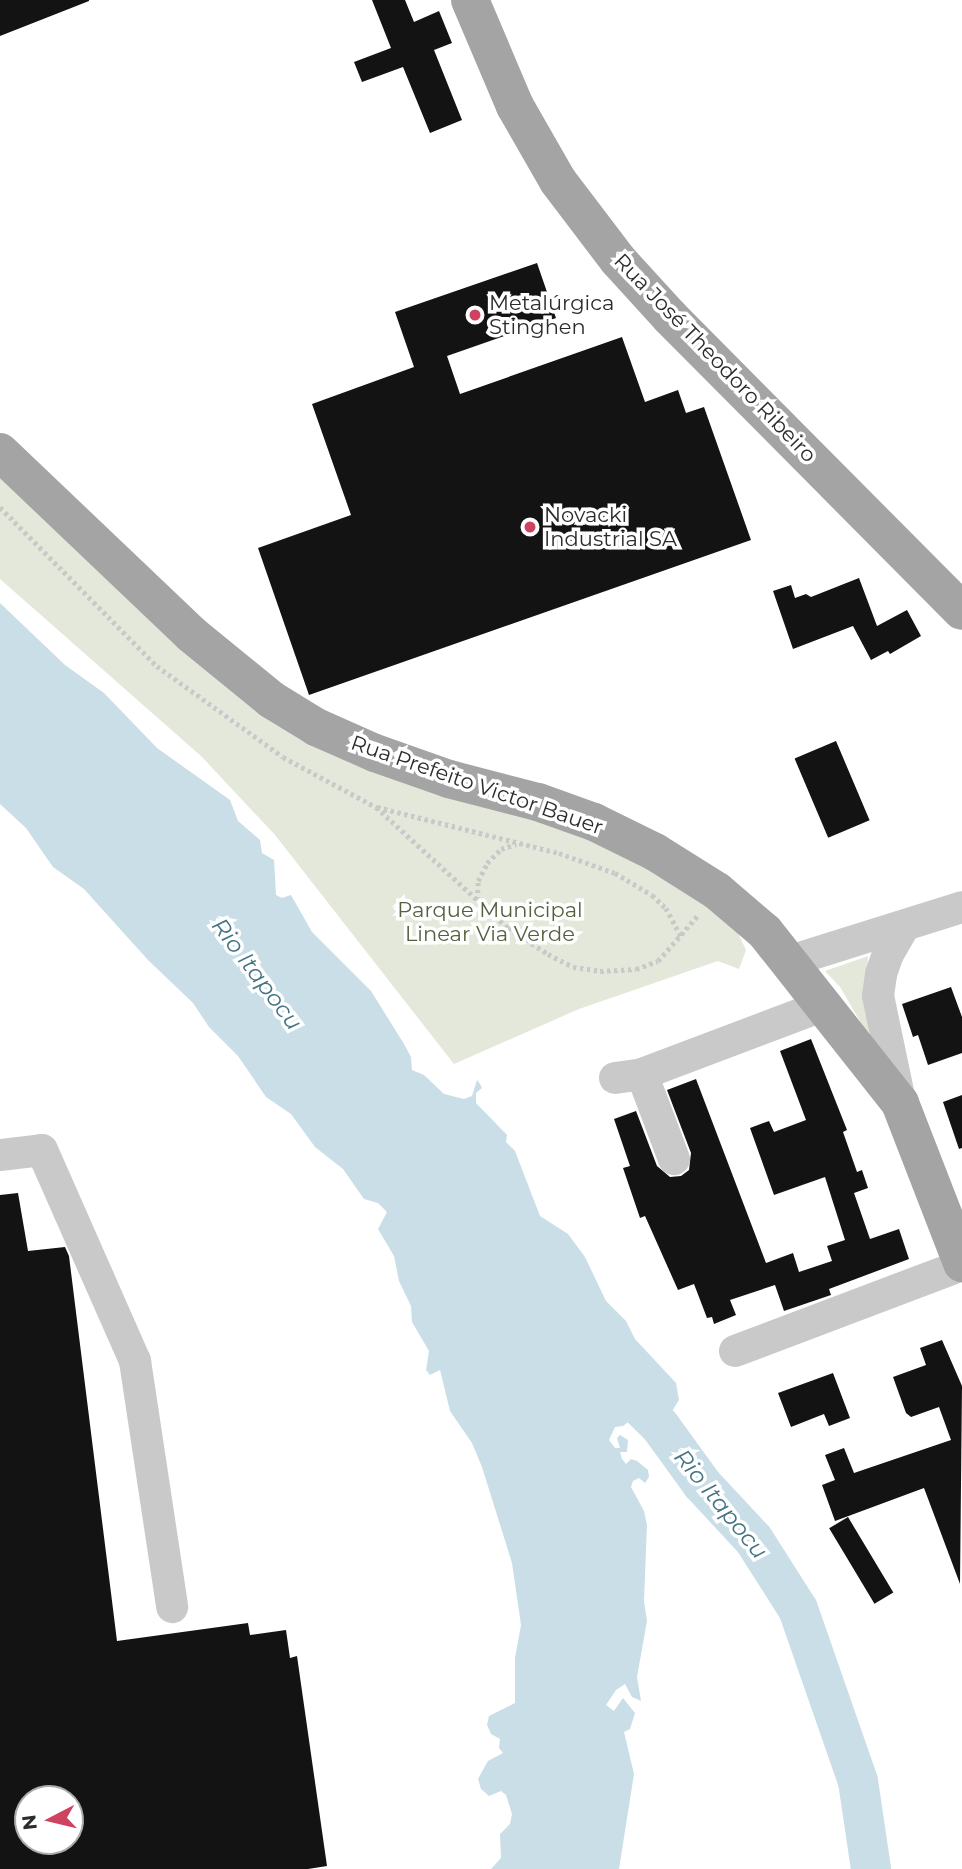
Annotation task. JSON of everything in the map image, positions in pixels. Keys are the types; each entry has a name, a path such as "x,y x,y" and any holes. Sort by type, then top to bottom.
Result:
{"main road":[{"name":"Rua José Theodoro Ribeiro","path":"470,0 515,106 558,181 618,260 670,317 962,611"},
{"name":"Rua Prefeito Victor Bauer","path":"0,452 191,634 272,700 316,727 375,754 449,779 538,802 594,822 655,852 717,891 765,932 900,1103 962,1264"}],"street":[{"path":"790,961 903,928 962,907"},
{"path":"900,1103 878,996 881,974 888,954 903,928"},
{"path":"674,1159 629,1076 825,1005"},
{"path":"0,1155 42,1150 135,1361 172,1608"},
{"path":"735,1351 962,1264"}],"path":[{"path":"0,507 157,666 283,757 376,807 559,853 615,873 652,895 666,908 681,936"},
{"path":"376,807 508,928 573,967 600,971 636,969 658,961 705,907"},
{"path":"477,901 478,881 487,863 501,849 518,844"}],"green space":[{"name":"Parque Municipal Linear Via Verde","path":"0,470 173,636 530,813 646,864 734,925 746,950 739,969 718,961 579,1009 454,1064 275,835 201,756 0,579"},
{"path":"868,956 867,981 872,1029 867,1033 840,987 825,971"}],"water":[{"path":"0,603 65,665 104,693 157,748 230,800 238,821 260,840 262,853 274,860 276,895 282,898 291,895 312,932 371,991 411,1057 412,1070 424,1075 444,1094 464,1099 472,1096 477,1080 482,1088 476,1093 476,1103 507,1135 506,1142 515,1151 540,1216 568,1234 585,1257 606,1301 626,1321 635,1339 676,1383 679,1400 669,1416 635,1417 623,1426 615,1427 609,1440 615,1448 620,1448 617,1438 620,1435 628,1440 627,1452 620,1452 622,1459 626,1464 631,1459 637,1461 648,1470 649,1477 645,1483 639,1478 633,1481 631,1487 644,1511 647,1525 644,1601 647,1621 637,1677 641,1701 632,1697 625,1684 616,1690 606,1705 614,1711 623,1698 635,1713 630,1729 624,1732 634,1774 619,1869 491,1869 501,1858 500,1834 510,1824 512,1814 506,1795 501,1791 489,1796 481,1789 478,1779 488,1761 503,1753 499,1748 500,1739 491,1734 487,1725 489,1716 515,1703 515,1658 521,1625 512,1563 482,1467 472,1443 450,1411 440,1370 430,1375 426,1370 429,1351 412,1322 411,1306 399,1281 394,1256 378,1229 387,1212 378,1203 364,1199 343,1169 315,1147 291,1114 266,1097 238,1056 209,1027 193,1003 148,960 84,889 53,867 26,828 0,804"}],"building":[{"path":"0,0 89,0 89,1 0,36"},
{"path":"372,0 405,0 414,22 439,11 452,43 434,50 462,120 430,133 403,67 362,82 354,62 391,48"},
{"name":"Novacki Industrial SA","path":"537,263 556,318 447,356 460,394 622,337 645,402 678,390 686,413 704,407 751,540 309,695 258,548 351,515 312,404 414,367 395,312"},
{"path":"859,578 877,626 907,610 921,636 890,654 888,651 871,660 853,626 793,649 773,591 791,585 795,598 806,594 811,597"},
{"path":"836,741 870,820 828,838 795,759"},
{"path":"951,987 962,1017 962,1053 928,1065 918,1035 913,1037 902,1004"},
{"path":"811,1039 847,1130 843,1132 857,1172 862,1170 868,1188 854,1193 870,1239 899,1229 909,1259 829,1289 831,1295 784,1311 775,1285 730,1300 736,1315 714,1324 712,1317 707,1318 694,1284 678,1290 645,1216 640,1218 623,1168 630,1166 614,1119 636,1111 657,1166 670,1177 681,1176 689,1170 691,1153 667,1090 696,1079 766,1263 793,1253 799,1272 832,1261 827,1246 845,1240 825,1177 774,1195 750,1128 769,1121 774,1132 806,1120 780,1051"},
{"path":"962,1095 962,1148 959,1149 943,1102"},
{"path":"18,1193 28,1251 65,1247 69,1256 117,1641 248,1623 250,1635 286,1630 290,1658 297,1656 327,1866 308,1869 0,1869 0,1195"},
{"path":"942,1340 962,1386 960,1584 924,1488 835,1521 822,1485 835,1480 825,1455 844,1448 854,1473 951,1440 939,1407 911,1417 906,1413 893,1377 926,1365 920,1348"},
{"path":"833,1373 850,1418 829,1426 824,1414 791,1427 778,1393"},
{"path":"848,1517 893,1592 874,1604 829,1528"}],"waterway":[{"name":"Rio Itapocu","path":"613,1380 660,1426 702,1484 754,1540 798,1609 858,1781 871,1869"}],"place":[{"name":"Metalúrgica Stinghen","path":"475,315"},
{"name":"Novacki Industrial SA","path":"530,527"}]}
